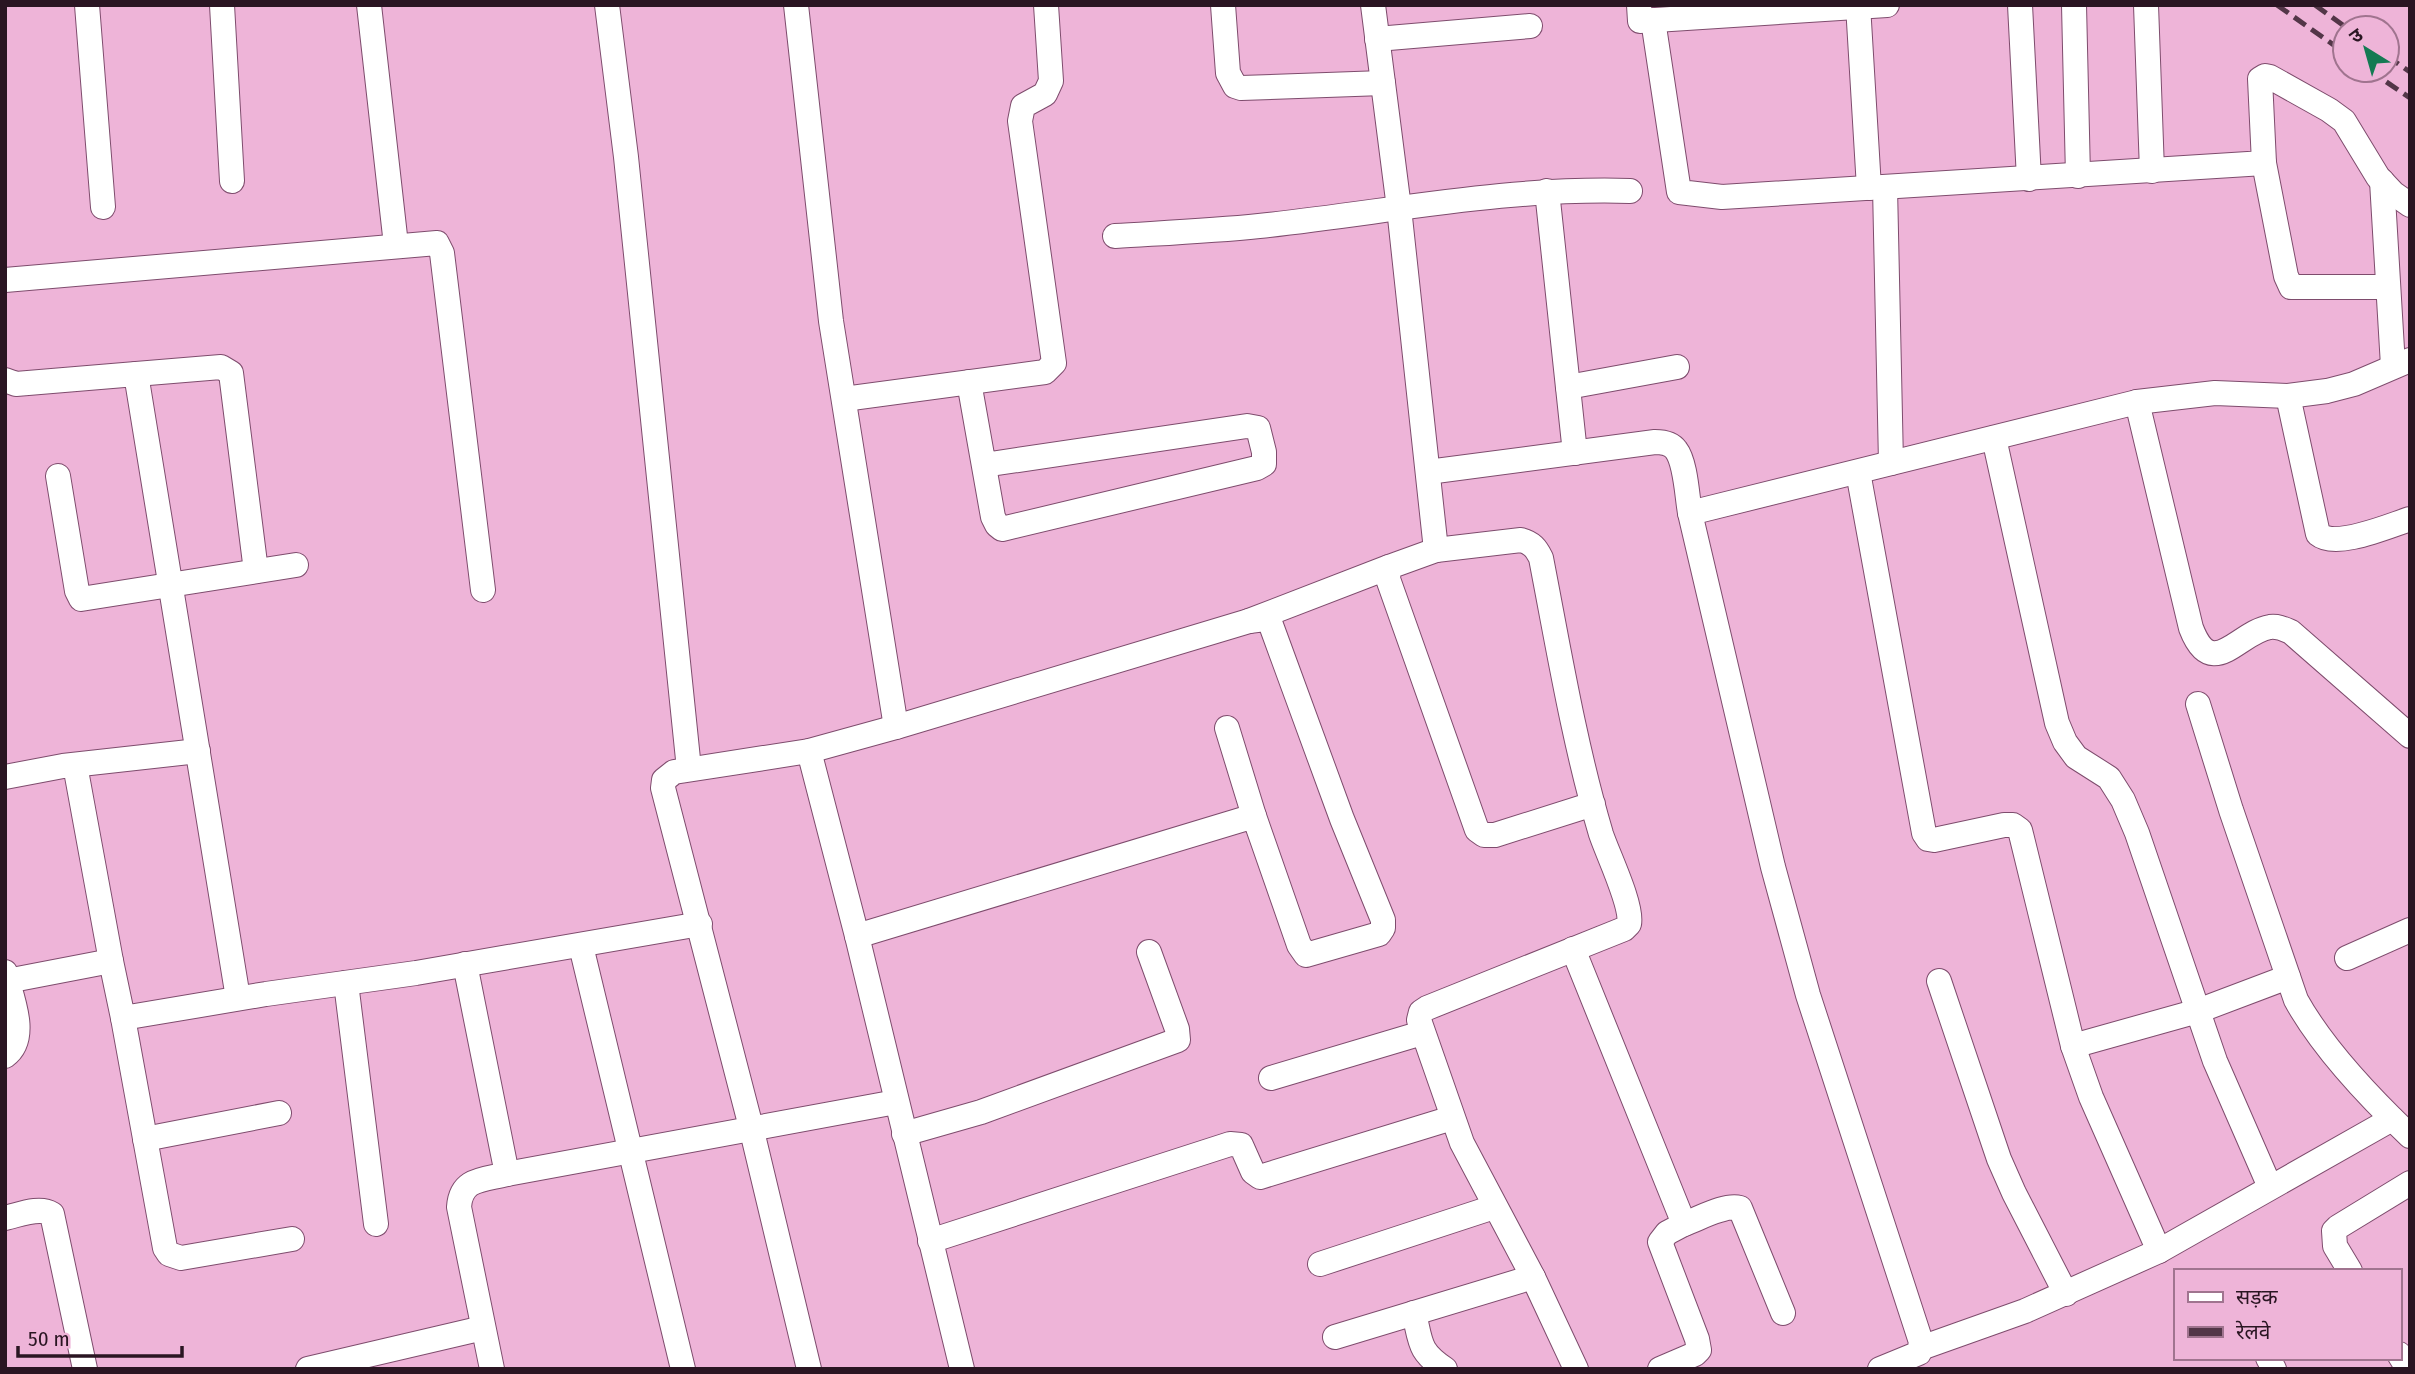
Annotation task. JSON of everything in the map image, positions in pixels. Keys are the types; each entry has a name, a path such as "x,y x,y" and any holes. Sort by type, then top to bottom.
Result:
{"street":[{"path":"87,5 103,207"},
{"path":"222,5 232,181"},
{"path":"369,5 396,246"},
{"path":"607,5 626,157 689,769"},
{"path":"796,5 823,262 897,727"},
{"path":"844,399 1045,372 1054,363 1020,121 1023,106 1045,94 1051,81 1046,5"},
{"path":"1223,5 1228,73 1235,86 1241,88 1383,83"},
{"path":"1373,5 1399,208 1436,550"},
{"path":"1887,5 1646,12 1679,192 1722,197 2264,163"},
{"path":"2020,5 2029,179"},
{"path":"2074,5 2078,176"},
{"path":"2146,5 2152,171"},
{"path":"1858,7 1877,188 1891,463"},
{"path":"1377,39 1530,26"},
{"path":"2388,287 2291,286 2286,276 2264,163 2260,79 2270,77 2344,121 2382,181 2410,205"},
{"path":"1690,513 2137,402 2215,394 2288,396 2327,391 2354,384 2402,363 2388,287 2382,181"},
{"path":"1547,191 1576,453"},
{"path":"1115,236 1258,226 1547,191 1630,191"},
{"path":"5,280 437,243 442,253 483,590"},
{"path":"5,380 16,384 221,367 231,373 256,571"},
{"path":"1568,387 1677,367"},
{"path":"136,374 238,998"},
{"path":"969,382 993,517 1002,529 1257,468 1264,464 1265,458 1258,428 1247,426 984,466"},
{"path":"2288,396 2318,534 2323,539 2337,541 2410,519"},
{"path":"2137,402 2191,628 2203,650 2213,654 2223,653 2257,631 2278,626 2291,632 2410,736"},
{"path":"1994,438 2057,723 2065,742 2076,757 2109,778 2123,800 2235,1111 2270,1187"},
{"path":"1428,472 1655,442 1665,442 1676,449 1682,463 1690,513 1773,867 1798,957 1921,1348"},
{"path":"1858,472 1924,833 1928,839 1934,840 2004,825 2013,825 2020,830 2073,1046 2091,1097 2159,1251"},
{"path":"58,476 78,596 87,599 296,565"},
{"path":"809,1369 751,1127 663,788 668,775 689,769 809,751 897,727 1249,621 1436,550 1521,540 1530,542 1541,558 1583,771 1630,918 1629,925 1427,1008 1421,1012 1419,1020 1462,1143 1533,1277 1576,1369"},
{"path":"1389,567 1388,579 1477,830 1484,835 1495,835 1592,804"},
{"path":"1227,728 1254,816 1299,945 1306,955 1378,934 1383,928 1382,920 1270,625 1265,619 1249,621"},
{"path":"1881,1369 1914,1356 1921,1348 2025,1311 2159,1251 2270,1187 2401,1127 2307,1020 2296,1000 2198,704"},
{"path":"5,777 75,765 198,751"},
{"path":"809,751 857,936 962,1369"},
{"path":"75,765 165,1248 173,1257 181,1258 292,1239"},
{"path":"857,936 1254,816"},
{"path":"123,1018 581,946 699,924"},
{"path":"2347,958 2410,930"},
{"path":"581,946 683,1369"},
{"path":"1573,949 1684,1224"},
{"path":"904,1134 981,1112 1178,1040 1177,1029 1149,952"},
{"path":"5,1056 17,1040 18,1032 6,976 111,961"},
{"path":"465,964 507,1174"},
{"path":"2073,1046 2198,1011 2288,977"},
{"path":"1939,981 1999,1159 2066,1294"},
{"path":"346,983 376,1224"},
{"path":"1271,1078 1422,1033"},
{"path":"492,1369 459,1207 460,1195 464,1188 473,1182 629,1150 896,1102"},
{"path":"145,1139 279,1113"},
{"path":"930,1241 1230,1144 1241,1145 1253,1172 1260,1177 1452,1118"},
{"path":"2349,1269 2335,1246 2334,1231 2410,1183"},
{"path":"1320,1264 1494,1207"},
{"path":"1660,1369 1699,1350 1660,1242 1667,1233 1684,1224 1728,1208 1740,1208 1783,1313"},
{"path":"5,1219 39,1211 52,1214 85,1369"},
{"path":"1335,1337 1533,1277"},
{"path":"1414,1313 1424,1352 1445,1369"},
{"path":"308,1369 483,1328"}],"railway":[{"path":"2277,5 2331,43"},
{"path":"2315,5 2331,16"},
{"path":"2401,66 2410,72"},
{"path":"2390,84 2410,98"}]}
